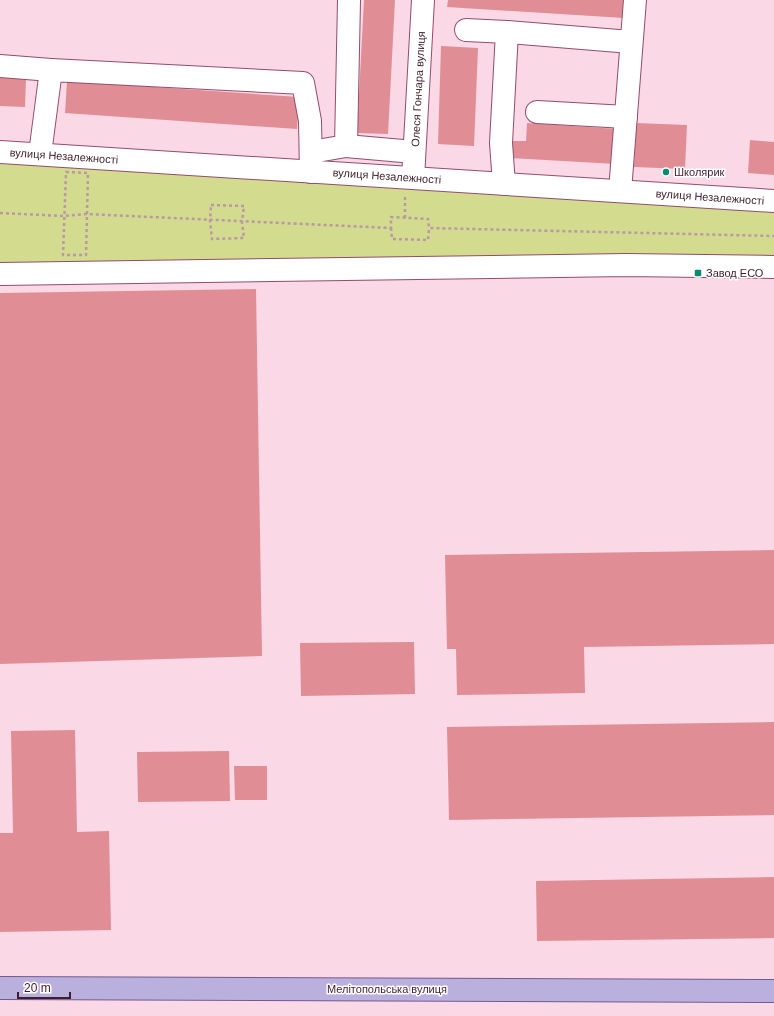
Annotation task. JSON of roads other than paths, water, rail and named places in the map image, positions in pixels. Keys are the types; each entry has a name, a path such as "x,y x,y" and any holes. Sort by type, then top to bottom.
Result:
{"main road":[{"name":"Мелітопольська вулиця","path":"0,988 774,990"}],"street":[{"path":"346,146 349,0"},
{"name":"Олеся Гончара вулиця","path":"413,178 423,0"},
{"path":"620,191 635,0"},
{"path":"466,30 632,42"},
{"path":"504,184 501,143 507,32"},
{"path":"0,66 303,83 310,121 311,162 346,146 414,152"},
{"path":"40,154 51,70"},
{"path":"537,112 626,117"},
{"name":"вулиця Незалежності","path":"0,152 311,162 413,178 774,201"},
{"path":"0,274 626,265 774,266"}],"place":[{"name":"Школярик","path":"666,172"},
{"name":"Завод ЕСО","path":"698,273"}]}
